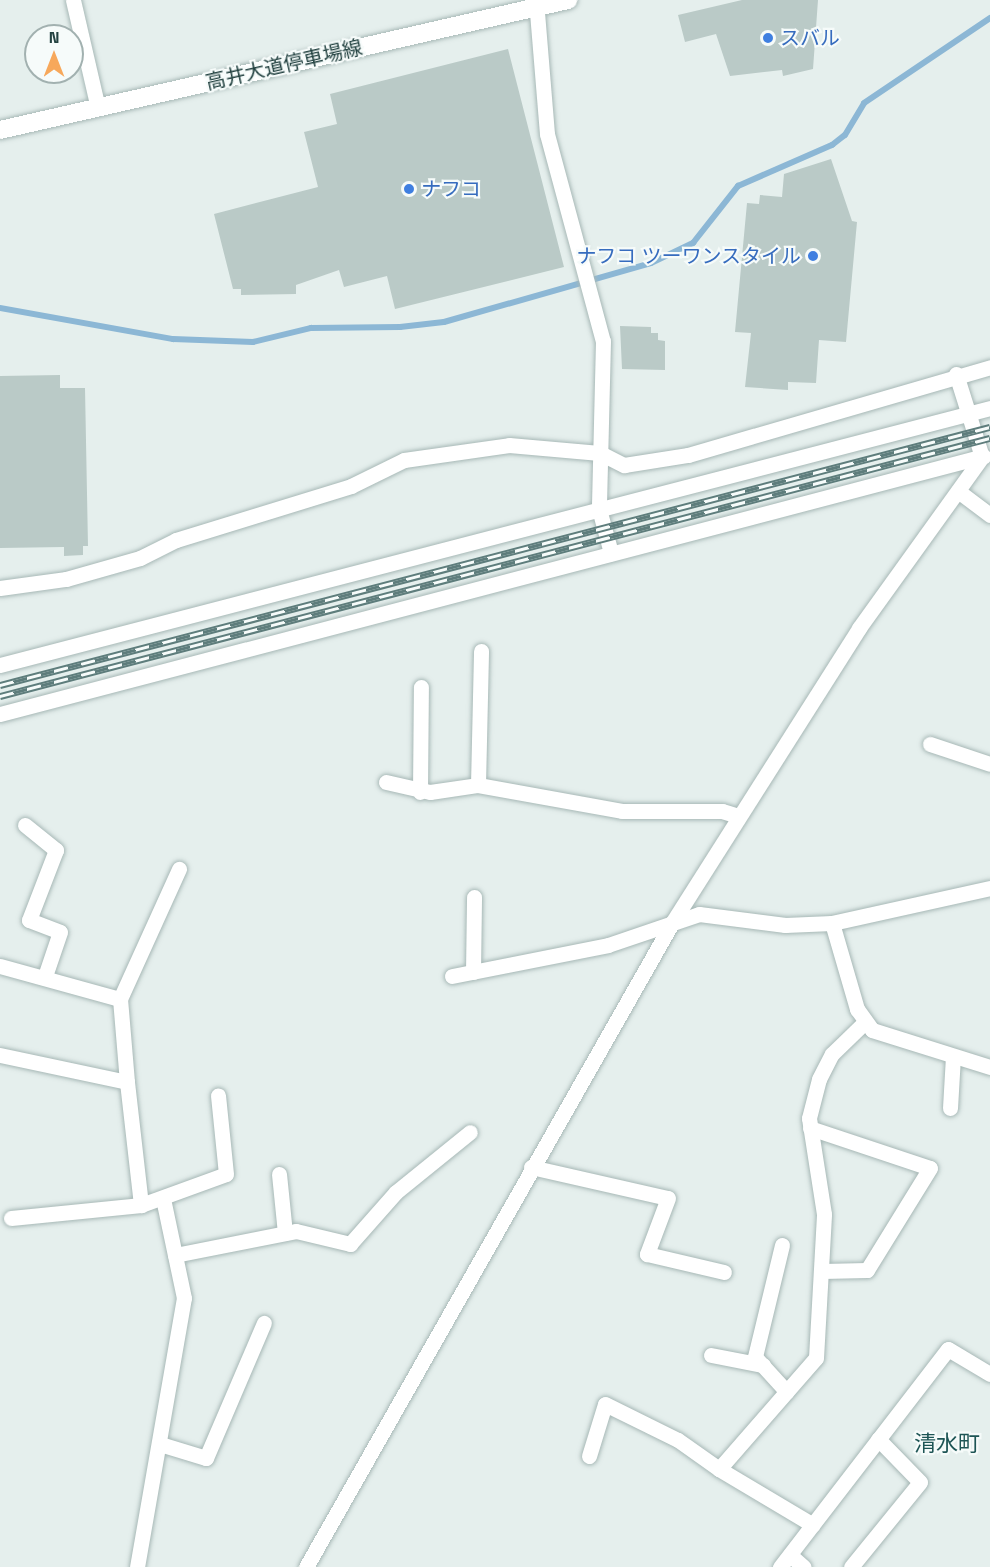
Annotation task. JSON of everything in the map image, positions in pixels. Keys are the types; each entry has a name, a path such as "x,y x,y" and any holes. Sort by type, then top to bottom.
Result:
{"main road":[{"name":"高井大道停車場線","path":"0,130 536,4 568,0"}],"street":[{"path":"73,0 98,108"},
{"path":"536,4 548,134 585,281 603,340 599,509 611,553"},
{"path":"0,588 66,579 140,558 176,540 351,486 404,460 509,446 600,453 624,465 688,455 866,406 956,374 990,367"},
{"path":"956,374 986,456"},
{"path":"0,666 990,408"},
{"path":"306,1567 531,1167 672,923 859,628 957,491 986,456"},
{"path":"0,714 986,456"},
{"path":"957,491 990,515"},
{"path":"478,785 481,651"},
{"path":"420,687 420,792"},
{"path":"930,744 990,764"},
{"path":"386,782 420,792 478,785 622,810 722,812 738,816"},
{"path":"25,825 56,850 29,920 60,932 45,976"},
{"path":"141,1205 120,999 179,869"},
{"path":"452,976 608,945 699,914 785,925 832,923 990,888"},
{"path":"472,972 474,897"},
{"path":"832,923 864,1023 872,1030 990,1067"},
{"path":"0,975 0,966 45,976 120,999"},
{"path":"719,1469 816,1358 824,1214 810,1128 819,1079 845,1038 864,1023"},
{"path":"0,1054 127,1082"},
{"path":"950,1108 953,1056"},
{"path":"11,1218 141,1205 226,1174 218,1095"},
{"path":"810,1128 930,1168 867,1270 822,1271"},
{"path":"175,1255 296,1231 350,1244 396,1192 470,1132"},
{"path":"531,1167 668,1198 647,1254 724,1272"},
{"path":"279,1174 285,1233"},
{"path":"137,1567 141,1520 160,1444 184,1298 163,1198"},
{"path":"782,1245 755,1357 787,1392"},
{"path":"160,1444 206,1458 264,1323"},
{"path":"780,1567 948,1349 990,1374"},
{"path":"711,1355 763,1365"},
{"path":"589,1456 605,1404 678,1440 719,1469 813,1525"},
{"path":"851,1567 920,1482 878,1439"},
{"path":"790,1555 804,1567"}],"building":[{"path":"742,0 818,0 813,69 783,76 782,70 730,76 716,34 685,42 678,15"},
{"path":"508,49 564,267 395,309 387,276 344,287 339,270 296,285 296,294 241,295 241,289 233,289 214,214 318,187 304,132 337,124 330,94"},
{"path":"831,159 852,221 857,222 846,342 819,340 816,383 788,382 788,390 745,387 751,333 735,332 747,203 759,204 760,195 782,197 784,174"},
{"path":"620,326 651,327 651,333 658,333 658,340 665,341 665,370 622,369"},
{"path":"60,375 60,388 85,388 88,546 83,546 83,555 64,556 64,547 0,548 0,376"}],"waterway":[{"path":"0,308 173,339 253,342 311,328 400,327 444,322 651,263 693,243 738,186 832,145 845,135 864,103 990,18"}],"railway":[{"path":"0,685 990,427"},
{"path":"0,696 990,438"}],"place":[{"name":"スバル","path":"768,38"},
{"name":"ナフコ","path":"409,189"},
{"name":"ナフコ ツーワンスタイル","path":"813,256"}],"district":[{"name":"清水町","path":"947,1444"}]}
